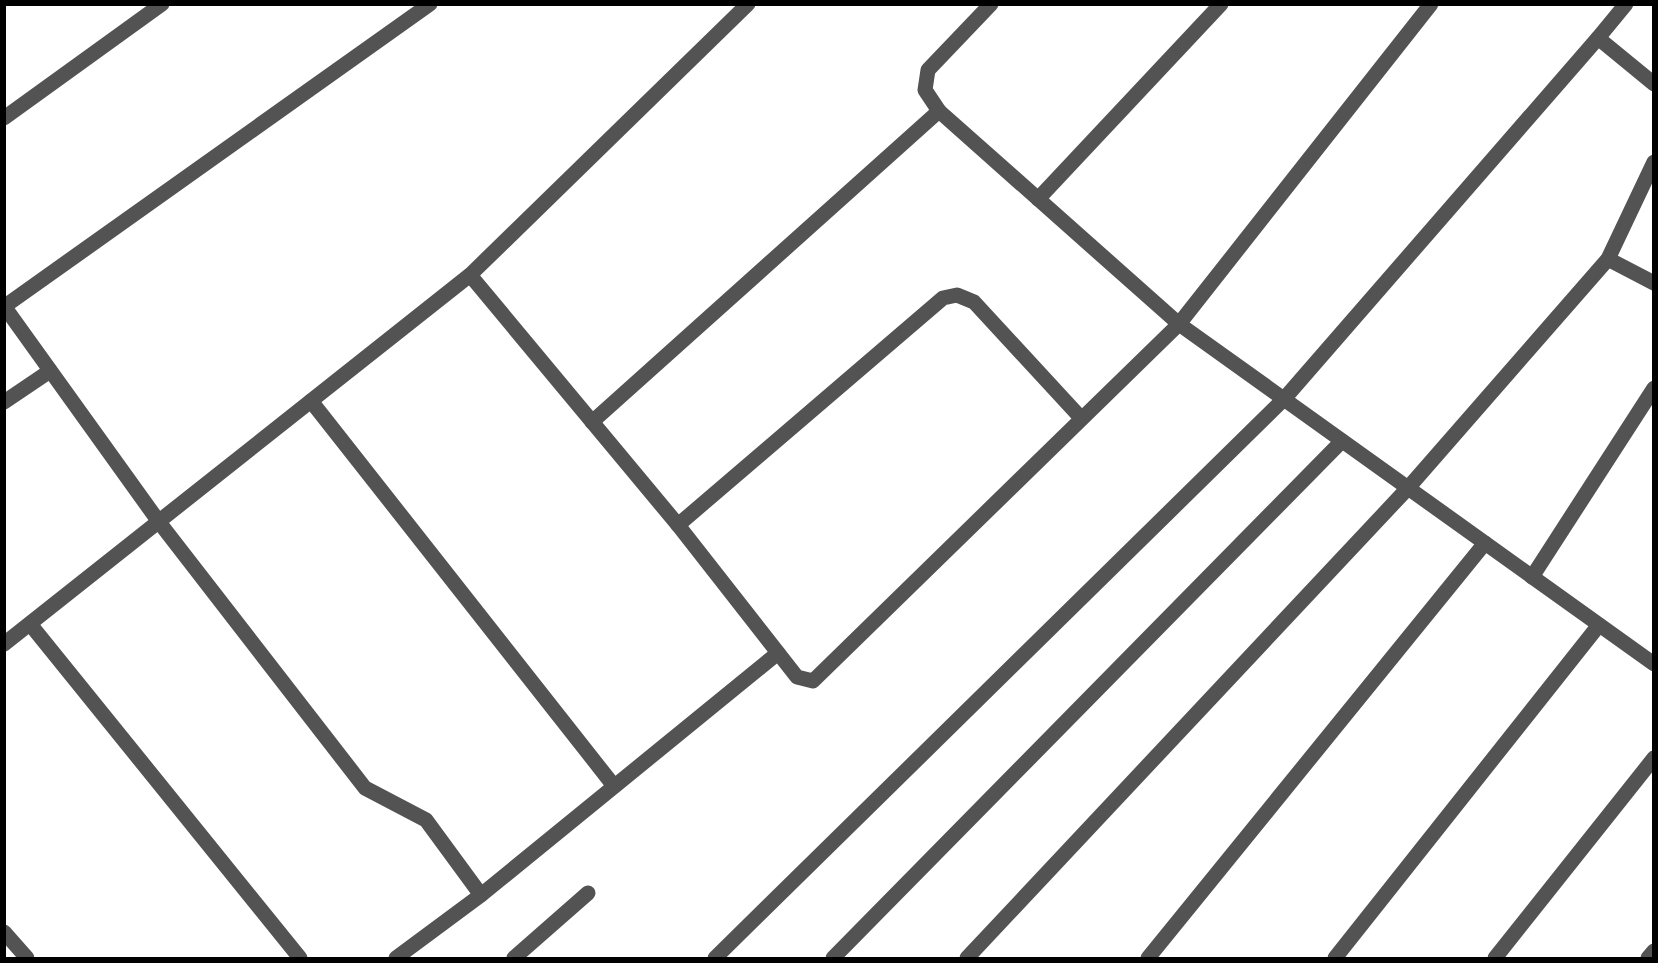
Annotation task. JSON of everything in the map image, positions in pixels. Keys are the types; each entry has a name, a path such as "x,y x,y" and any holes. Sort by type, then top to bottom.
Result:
{"street":[{"path":"4,118 162,4"},
{"path":"430,4 5,306 159,522 365,788 426,820 481,895"},
{"path":"4,644 470,275 748,4"},
{"path":"991,4 928,70 925,90 939,111 1179,324 1599,625 1651,658"},
{"path":"1038,199 1221,4"},
{"path":"470,275 678,525 778,653 802,680 818,678 1179,324 1431,4"},
{"path":"715,958 1284,399 1626,4"},
{"path":"1598,38 1653,84"},
{"path":"592,422 939,111"},
{"path":"967,958 1408,488 1608,260 1653,162"},
{"path":"1608,260 1653,283"},
{"path":"678,525 943,298 957,295 974,302 1081,418"},
{"path":"4,402 50,371"},
{"path":"1532,577 1653,388"},
{"path":"310,402 614,786"},
{"path":"833,958 1342,441"},
{"path":"1148,958 1485,543"},
{"path":"30,624 300,958"},
{"path":"1335,958 1599,625"},
{"path":"396,958 481,895 778,653"},
{"path":"1495,958 1653,758"},
{"path":"514,958 588,893"},
{"path":"4,932 27,958"},
{"path":"1648,958 1653,951"}]}
